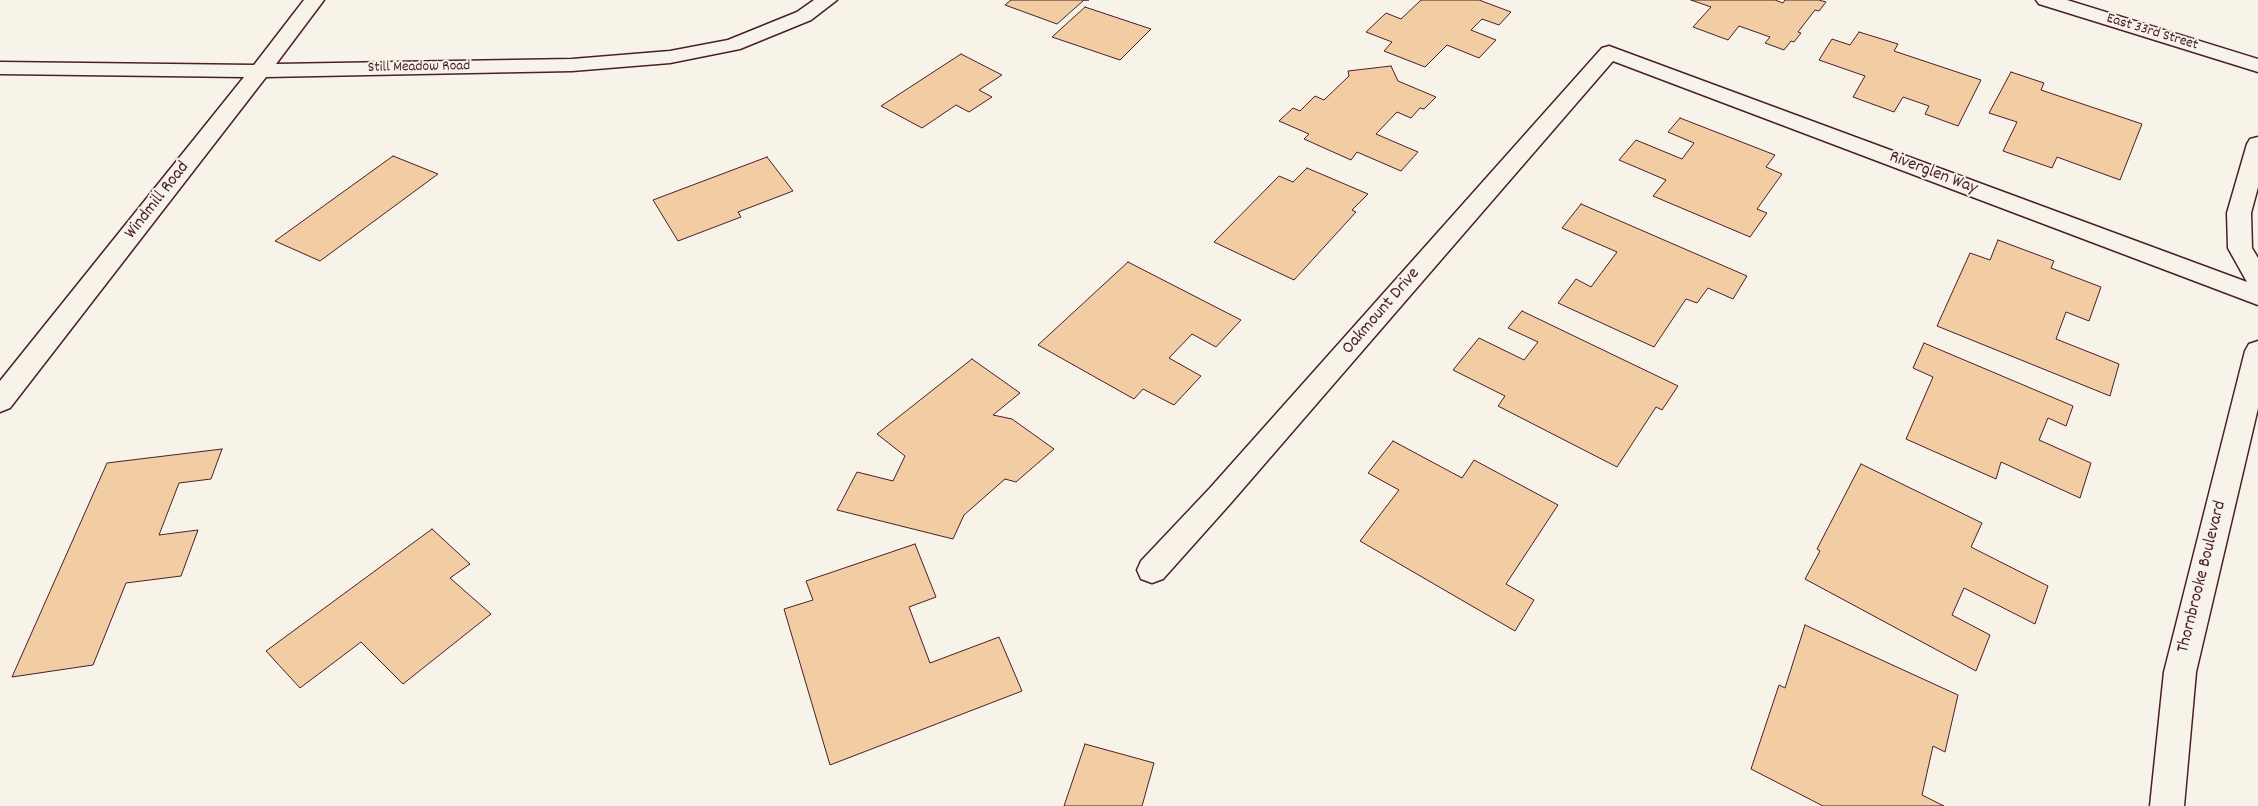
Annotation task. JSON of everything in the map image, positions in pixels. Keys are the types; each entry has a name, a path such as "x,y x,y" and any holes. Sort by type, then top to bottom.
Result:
{"street":[{"name":"Windmill Road","path":"0,401 314,0"},
{"name":"Still Meadow Road","path":"0,68 260,71 572,65 670,57 733,45 804,16 827,0"},
{"name":"East 33rd Street","path":"2046,0 2258,66"},
{"name":"Riverglen Way","path":"1609,52 2258,296"},
{"name":"Oakmount Drive","path":"1152,570 1220,496 1609,52"},
{"path":"2258,144 2239,213 2240,248 2258,279"},
{"name":"Thornbrooke Boulevard","path":"2167,806 2180,672 2258,350"}],"building":[{"path":"1011,0 1084,0 1057,24 1005,5"},
{"path":"1421,0 1479,0 1511,12 1499,25 1482,19 1471,30 1496,40 1479,58 1447,45 1425,67 1384,51 1392,42 1366,32 1386,13 1401,19"},
{"path":"1691,0 1775,0 1783,3 1785,0 1819,0 1826,2 1819,11 1815,10 1798,32 1801,33 1784,50 1765,43 1770,37 1739,26 1728,40 1693,27 1711,7"},
{"path":"1085,7 1151,29 1120,60 1052,37"},
{"path":"1859,32 1898,44 1894,51 1981,80 1958,126 1925,114 1929,106 1903,97 1894,112 1853,97 1865,76 1819,60 1832,39 1850,45"},
{"path":"961,54 1002,75 979,90 992,97 969,112 956,105 922,128 881,106"},
{"path":"1391,66 1398,81 1436,97 1424,109 1420,108 1411,118 1397,112 1376,134 1418,152 1401,171 1357,152 1351,160 1304,139 1309,134 1279,121 1293,108 1300,111 1315,96 1324,100 1349,76 1348,71"},
{"path":"2011,72 2044,83 2041,90 2142,124 2120,180 2057,157 2052,168 2003,151 2017,122 1989,113"},
{"path":"1680,118 1775,155 1766,167 1782,174 1757,209 1767,213 1750,237 1653,196 1666,180 1619,160 1636,140 1682,159 1694,143 1668,132"},
{"path":"393,156 438,174 320,261 275,241"},
{"path":"767,157 793,191 738,212 741,217 678,241 653,200"},
{"path":"1307,168 1368,194 1352,210 1356,212 1294,280 1214,242 1279,176 1293,182"},
{"path":"1581,204 1747,276 1733,299 1708,288 1697,303 1686,299 1654,347 1558,303 1576,279 1591,287 1617,252 1562,228"},
{"path":"1998,240 2054,261 2051,268 2101,287 2089,321 2066,312 2056,339 2119,364 2110,396 1937,326 1970,253 1990,260"},
{"path":"1128,262 1241,320 1216,347 1192,334 1169,358 1201,376 1174,405 1143,389 1134,399 1038,345"},
{"path":"1522,311 1678,386 1662,410 1656,407 1617,467 1498,406 1505,396 1453,370 1479,338 1524,360 1538,342 1508,328"},
{"path":"1924,343 2073,406 2066,426 2048,418 2039,440 2091,463 2080,498 2001,462 1996,479 1906,439 1933,377 1913,368"},
{"path":"972,359 1020,393 993,415 1012,419 1054,449 1016,482 1005,479 964,515 953,539 837,510 857,472 893,481 905,456 877,434"},
{"path":"1393,441 1462,478 1474,460 1558,505 1506,584 1534,600 1515,631 1360,541 1399,490 1368,473"},
{"path":"222,449 211,479 179,483 159,535 198,530 181,576 126,583 93,665 12,677 107,463"},
{"path":"1861,464 1982,523 1971,547 2048,586 2035,624 1964,588 1952,615 1990,635 1976,671 1805,579 1820,551 1817,549"},
{"path":"432,529 470,564 450,578 491,614 403,684 361,642 300,688 266,651"},
{"path":"915,544 936,597 909,607 930,663 999,637 1022,691 830,765 784,609 813,600 806,581"},
{"path":"1805,625 1958,695 1945,752 1933,746 1922,795 1944,806 1823,806 1751,769 1779,685 1785,688"},
{"path":"1085,744 1154,763 1142,806 1064,806"}]}
